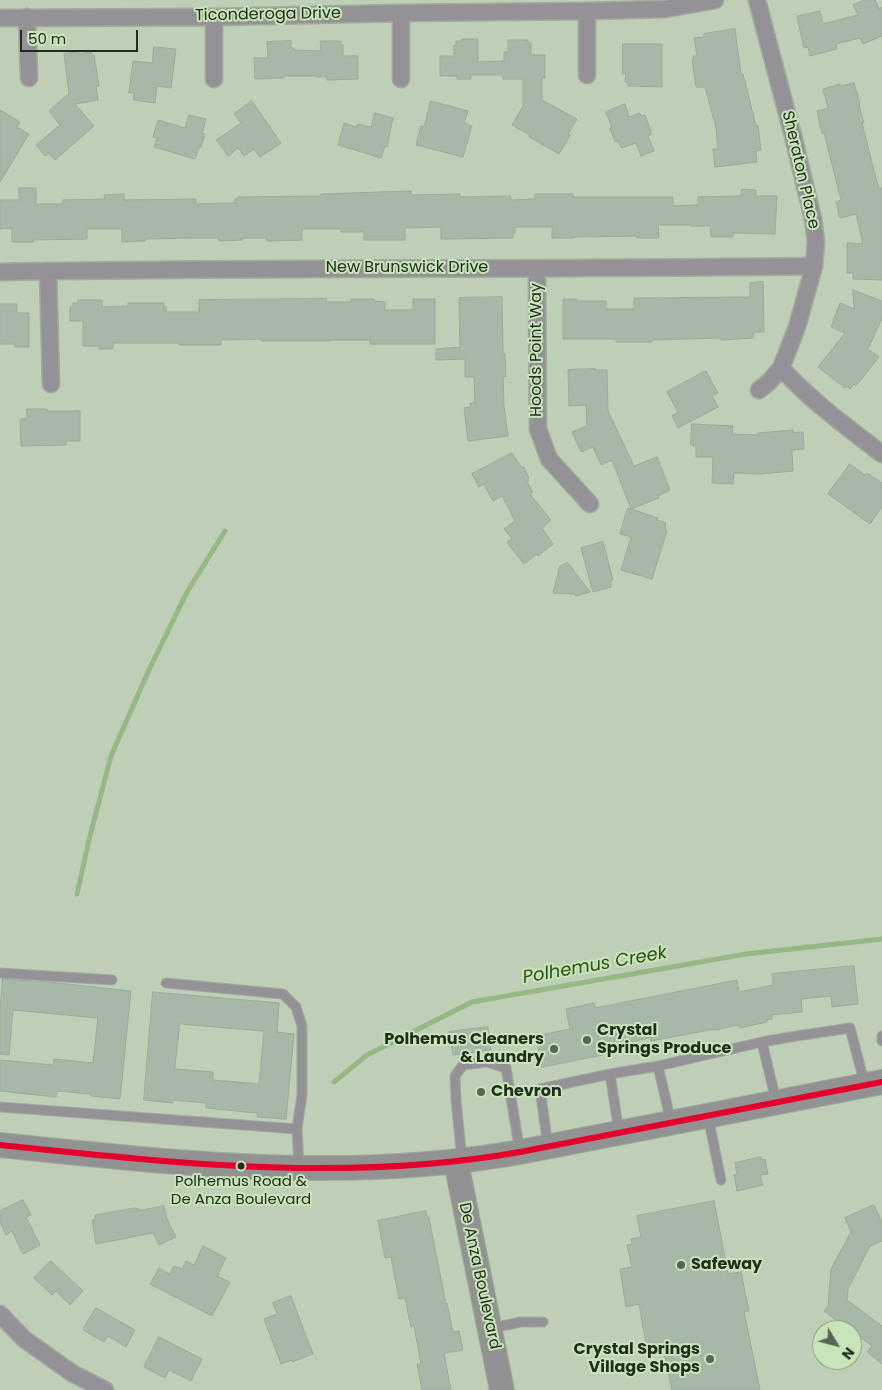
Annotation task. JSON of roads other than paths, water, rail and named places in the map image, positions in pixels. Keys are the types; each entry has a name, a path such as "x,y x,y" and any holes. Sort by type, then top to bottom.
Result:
{"main road":[{"path":"0,1145 164,1162 241,1167 372,1168 459,1162 548,1147 874,1083"},
{"name":"De Anza Boulevard","path":"459,1162 502,1390"}],"street":[{"name":"Ticonderoga Drive","path":"0,18 214,17 587,11 665,9 714,0"},
{"name":"Sheraton Place","path":"757,0 793,136 813,219 816,242 814,266 797,327 781,368 759,390"},
{"path":"587,11 587,75"},
{"path":"401,13 401,79"},
{"path":"27,17 29,78"},
{"path":"214,17 214,79"},
{"name":"New Brunswick Drive","path":"0,272 814,266"},
{"name":"Hoods Point Way","path":"537,269 538,429 549,458 590,504"},
{"path":"48,271 51,384"},
{"path":"781,368 796,385 823,408 882,454"},
{"path":"0,1314 24,1339 72,1373 105,1390"}],"lane":[{"path":"0,972 112,980"},
{"path":"166,983 283,994 296,1007 302,1026 302,1095 297,1129 299,1168"},
{"path":"548,1147 540,1089 658,1066 762,1042 850,1028 874,1083"},
{"path":"882,1036 882,1041"},
{"path":"762,1042 776,1102"},
{"path":"459,1162 455,1076 463,1065 487,1062 506,1068 520,1152"},
{"path":"658,1066 672,1123"},
{"path":"610,1074 619,1133"},
{"path":"0,1107 297,1129"},
{"path":"708,1116 721,1180"},
{"path":"490,1328 521,1322 543,1322"}],"waterway":[{"path":"77,894 111,756 149,670 187,592 225,531"},
{"name":"Polhemus Creek","path":"334,1082 367,1055 472,1002 746,954 882,939"}],"place":[{"name":"Crystal Springs Produce","path":"587,1040"},
{"name":"Polhemus Cleaners & Laundry","path":"554,1049"},
{"name":"Chevron","path":"481,1092"},
{"name":"Polhemus Road & De Anza Boulevard","path":"241,1166"},
{"name":"Safeway","path":"681,1265"},
{"name":"Crystal Springs Village Shops","path":"710,1359"}]}
